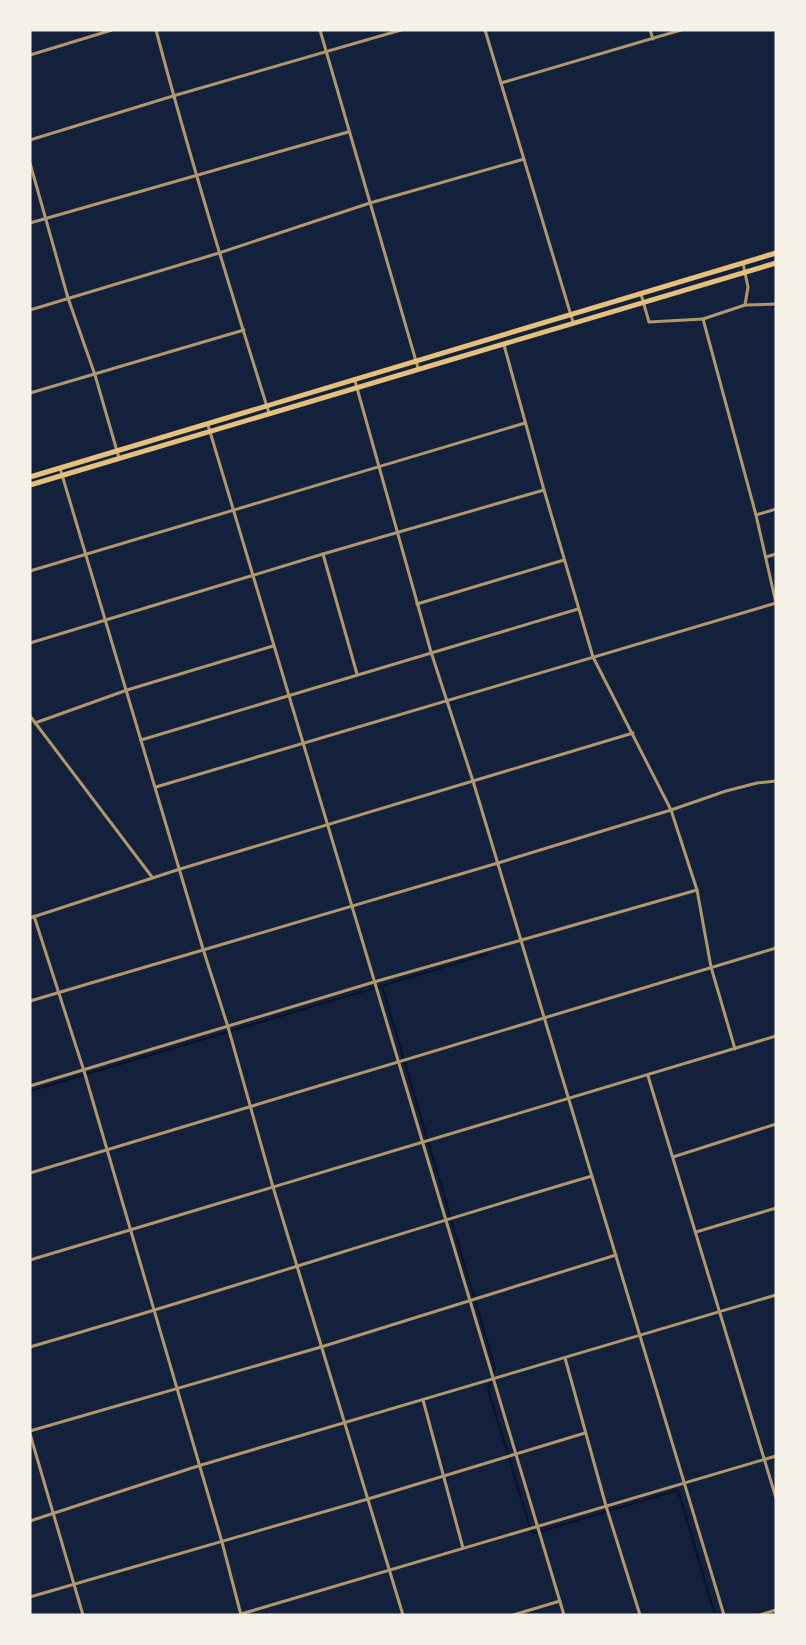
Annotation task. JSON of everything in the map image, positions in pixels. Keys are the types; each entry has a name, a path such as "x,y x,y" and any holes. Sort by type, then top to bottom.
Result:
{"main road":[{"path":"417,365 504,344 641,294 776,253"},
{"path":"30,477 209,432 417,365 572,319 643,302 776,263"},
{"path":"30,485 208,425 355,384"}],"street":[{"path":"30,55 112,30"},
{"path":"156,30 219,253 269,414"},
{"path":"320,30 417,365"},
{"path":"30,140 401,30"},
{"path":"485,30 572,319"},
{"path":"650,30 653,39"},
{"path":"501,82 681,30"},
{"path":"30,223 349,132"},
{"path":"30,310 219,253 370,204 524,159"},
{"path":"30,163 68,298 95,375 118,455"},
{"path":"743,263 748,287 745,305"},
{"path":"641,294 649,322 703,319 745,305 776,304"},
{"path":"156,787 776,603 756,515 703,319"},
{"path":"30,393 244,330"},
{"path":"504,344 593,657 671,810 697,890 711,967 735,1049"},
{"path":"355,384 431,652 498,863 724,1615"},
{"path":"30,572 525,423"},
{"path":"208,425 564,1615"},
{"path":"60,468 228,1028 273,1187 403,1615"},
{"path":"30,643 544,490"},
{"path":"756,515 776,509"},
{"path":"323,554 357,674"},
{"path":"766,557 776,554"},
{"path":"417,604 564,560"},
{"path":"141,740 578,609"},
{"path":"35,723 127,690 273,646"},
{"path":"30,716 152,878"},
{"path":"633,733 180,869 32,917 84,1071 129,1232 222,1542 241,1615 389,1569 776,1456"},
{"path":"30,1002 498,863 726,791 776,781"},
{"path":"30,1086 374,982 697,890"},
{"path":"30,1173 776,948"},
{"path":"30,1260 776,1036"},
{"path":"648,1076 776,1498"},
{"path":"673,1157 776,1124"},
{"path":"30,1347 153,1312 445,1219 592,1176"},
{"path":"696,1232 776,1208"},
{"path":"83,1615 30,1432 321,1347 616,1255"},
{"path":"30,1521 198,1466 776,1295"},
{"path":"565,1358 606,1506 640,1615"},
{"path":"423,1400 463,1548"},
{"path":"30,1597 368,1499 585,1433"},
{"path":"513,1615 560,1601"},
{"path":"760,1615 776,1610"}],"waterway":[{"path":"30,1091 488,954"},
{"path":"380,987 383,989 495,1368 488,1389 531,1531 535,1533 678,1490 715,1615"}]}
